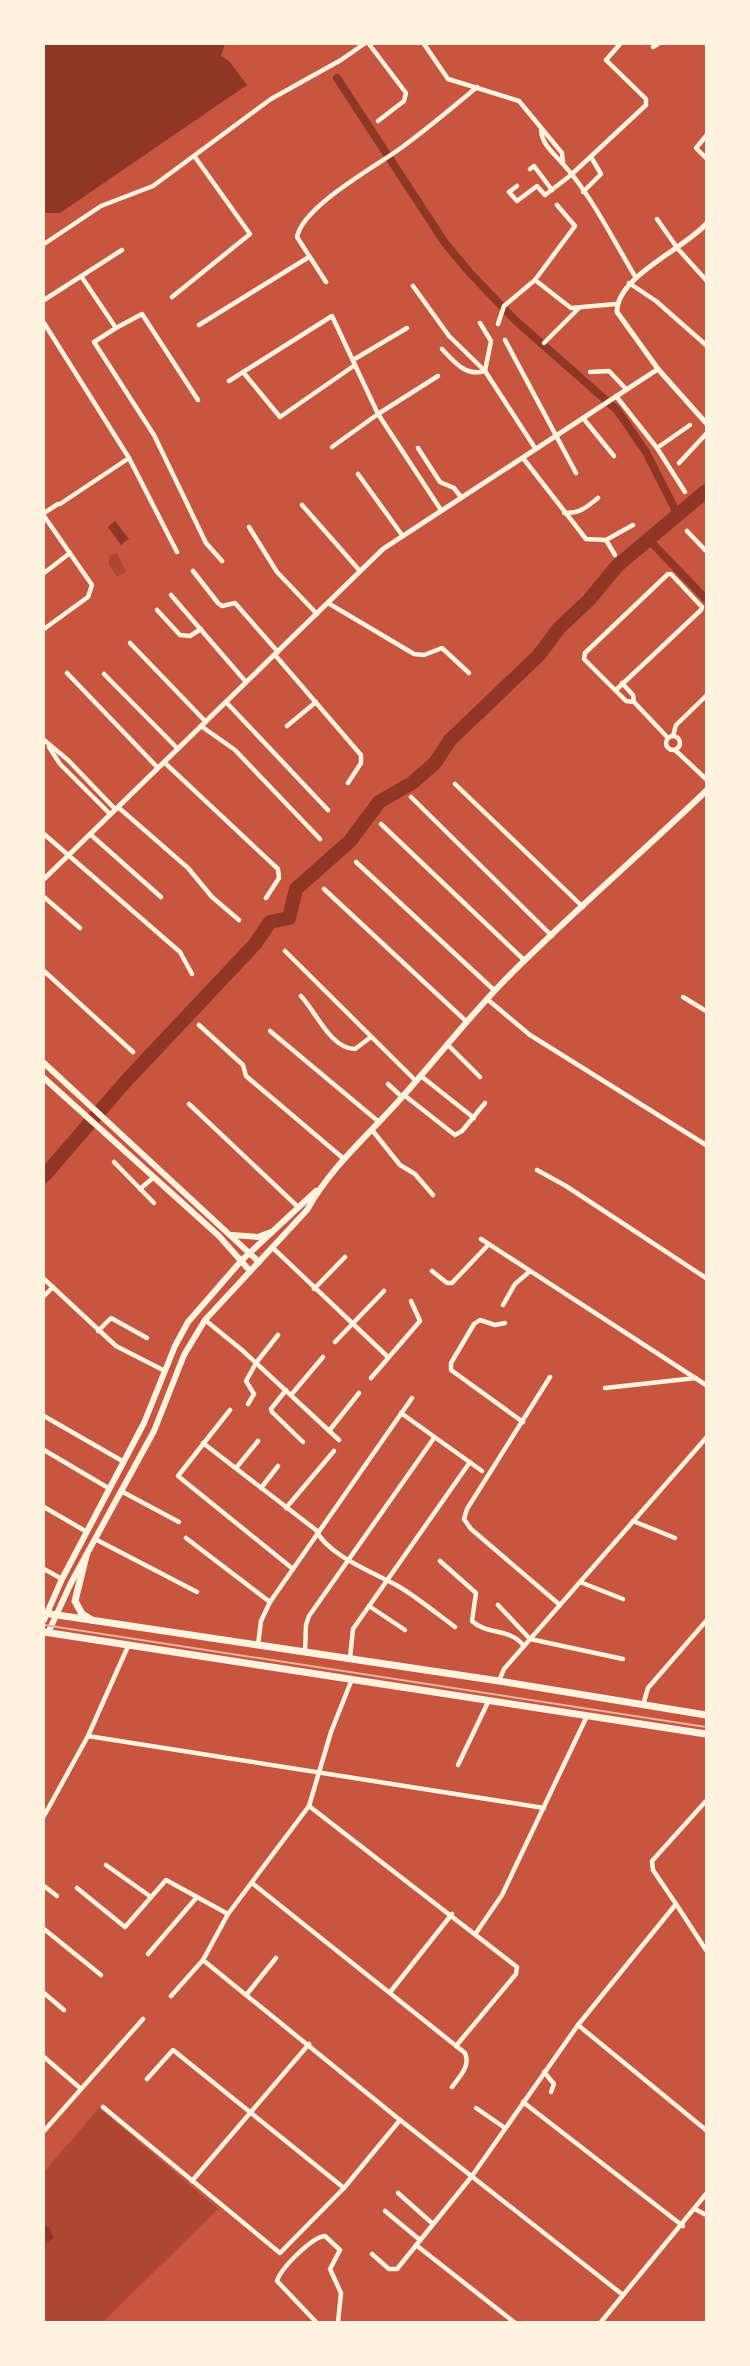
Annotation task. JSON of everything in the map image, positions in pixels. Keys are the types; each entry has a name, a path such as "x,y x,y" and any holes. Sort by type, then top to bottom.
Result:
{"main road":[{"path":"706,791 524,960 487,999 416,1082 344,1159 319,1189 307,1210 205,1320 184,1355 154,1431 46,1633 706,1734"},
{"path":"44,1063 259,1262"},
{"path":"44,1078 219,1236 250,1271"},
{"path":"319,1189 297,1206 276,1230 241,1261 188,1322 144,1423 44,1615 350,1658 706,1715"},
{"path":"231,1235 258,1237 276,1230"},
{"path":"86,1556 75,1601 82,1614 96,1622"},
{"path":"54,1596 55,1605 62,1602"}],"street":[{"path":"44,244 101,206 153,186 271,99 341,60 364,44"},
{"path":"369,44 406,93 404,101 378,120"},
{"path":"424,44 448,79 519,101 541,130 541,138 563,163 583,192 636,278"},
{"path":"517,186 509,192 517,201 537,186 545,195 591,157 648,102 606,60 620,44"},
{"path":"326,282 297,237 302,223 372,166 400,149 477,87"},
{"path":"706,136 696,148 706,158"},
{"path":"172,297 250,234 195,157"},
{"path":"583,192 601,174 591,157"},
{"path":"530,169 534,166 552,190"},
{"path":"498,324 504,306 535,280 575,226 557,205"},
{"path":"657,219 678,249 706,280"},
{"path":"705,229 629,283 616,304 617,312 658,369 706,423"},
{"path":"44,237 55,236"},
{"path":"44,300 122,250"},
{"path":"199,325 309,256"},
{"path":"81,276 116,328"},
{"path":"535,280 567,306 578,309 616,304"},
{"path":"629,283 656,302 706,345"},
{"path":"413,286 448,336 485,371 535,448"},
{"path":"544,343 578,309"},
{"path":"198,400 142,314 94,342 153,435 206,543 222,561"},
{"path":"229,381 332,316 378,414 441,510"},
{"path":"44,322 129,458 177,552"},
{"path":"480,323 491,341 485,371"},
{"path":"243,372 279,417 407,328"},
{"path":"505,340 576,473"},
{"path":"442,349 463,370 477,374 485,371"},
{"path":"44,879 360,571 402,535 658,369"},
{"path":"590,372 609,371 626,389"},
{"path":"332,447 378,414 438,376"},
{"path":"616,396 657,448 685,492"},
{"path":"583,418 614,456"},
{"path":"657,448 690,425"},
{"path":"679,463 706,434"},
{"path":"418,448 441,482 454,488 461,497"},
{"path":"44,629 88,597 91,590 90,580 44,515 129,458"},
{"path":"523,458 586,539 606,540 633,525"},
{"path":"358,474 402,535"},
{"path":"564,513 584,509 598,498"},
{"path":"302,505 360,571"},
{"path":"249,526 277,572 317,614"},
{"path":"687,531 706,551"},
{"path":"606,540 615,555"},
{"path":"44,573 70,553"},
{"path":"193,571 218,603 222,606 235,603 361,755 361,763 348,783"},
{"path":"616,690 701,610 702,607 671,574 668,574 585,653 587,665 626,700 634,702 670,737 680,742 675,750"},
{"path":"171,595 246,682"},
{"path":"327,603 414,654 424,655 434,649 447,650 469,673"},
{"path":"157,610 180,635 190,636 201,629"},
{"path":"130,643 204,724 235,750 320,839"},
{"path":"67,673 158,768"},
{"path":"104,674 178,749"},
{"path":"622,683 633,695 634,702"},
{"path":"706,696 676,725 666,744 706,779"},
{"path":"226,702 328,810"},
{"path":"287,726 316,702"},
{"path":"44,740 117,808 188,868 212,897 239,920"},
{"path":"48,744 60,764 110,814"},
{"path":"164,762 275,865 280,873 279,878 266,898"},
{"path":"455,784 583,907"},
{"path":"411,797 552,936"},
{"path":"381,824 524,960"},
{"path":"44,834 180,952 192,974"},
{"path":"90,834 161,897"},
{"path":"356,862 495,991"},
{"path":"324,889 467,1022"},
{"path":"44,897 80,928"},
{"path":"285,951 416,1082"},
{"path":"44,971 133,1052"},
{"path":"301,996 342,1046 356,1049 370,1037"},
{"path":"683,997 706,1011"},
{"path":"487,999 526,1032 706,1145"},
{"path":"199,1025 243,1065 246,1076 344,1159"},
{"path":"270,1031 379,1122"},
{"path":"447,1044 480,1077"},
{"path":"421,1076 474,1119"},
{"path":"388,1084 455,1135 474,1119 485,1103"},
{"path":"189,1104 297,1206"},
{"path":"372,1130 400,1165 415,1174 433,1194"},
{"path":"114,1162 154,1203"},
{"path":"537,1170 566,1186 706,1278"},
{"path":"140,1189 154,1177"},
{"path":"481,1239 706,1385"},
{"path":"432,1271 447,1283 452,1283 488,1245"},
{"path":"273,1248 388,1357"},
{"path":"314,1289 345,1257"},
{"path":"503,1305 515,1284 529,1272"},
{"path":"44,1279 116,1346 165,1371"},
{"path":"44,1296 53,1287"},
{"path":"335,1342 384,1291"},
{"path":"371,1378 420,1321 411,1301"},
{"path":"98,1331 111,1318 147,1338"},
{"path":"205,1320 256,1363 339,1440"},
{"path":"505,1323 495,1325 480,1320 474,1324 451,1363 451,1370 523,1422"},
{"path":"248,1404 254,1394 246,1381 256,1363 278,1335"},
{"path":"291,1395 323,1357"},
{"path":"549,1377 468,1509 464,1520 471,1529 560,1605"},
{"path":"605,1388 696,1378"},
{"path":"286,1390 271,1408 272,1412 303,1442"},
{"path":"329,1431 359,1393"},
{"path":"258,1645 261,1621 270,1602 412,1398"},
{"path":"230,1410 181,1472 180,1479 293,1569"},
{"path":"401,1413 482,1471"},
{"path":"44,1416 124,1462"},
{"path":"305,1652 306,1625 309,1616 351,1560 434,1438"},
{"path":"500,1681 504,1669 706,1438"},
{"path":"236,1468 258,1441"},
{"path":"203,1443 316,1530 323,1542 378,1578 388,1581 455,1627"},
{"path":"44,1450 110,1489"},
{"path":"286,1508 334,1451"},
{"path":"350,1658 353,1629 470,1462"},
{"path":"261,1488 278,1466"},
{"path":"121,1491 179,1521"},
{"path":"44,1507 87,1532"},
{"path":"633,1521 675,1538"},
{"path":"186,1538 270,1602"},
{"path":"95,1539 196,1592"},
{"path":"440,1561 476,1593 472,1621 516,1636 524,1646"},
{"path":"44,1569 62,1579"},
{"path":"580,1582 623,1599"},
{"path":"498,1605 530,1640 623,1659"},
{"path":"369,1606 405,1630"},
{"path":"643,1705 648,1688 706,1621"},
{"path":"44,1816 88,1736 129,1644"},
{"path":"171,1995 203,1960 228,1914 309,1806 318,1772 352,1679"},
{"path":"458,1765 489,1700"},
{"path":"476,1933 502,1895 587,1716"},
{"path":"88,1736 544,1808"},
{"path":"706,1801 652,1861 653,1870 706,1950"},
{"path":"309,1806 518,1966 516,1974 456,2046"},
{"path":"106,1864 151,1897"},
{"path":"77,1888 125,1927 166,1880 228,1914"},
{"path":"252,1883 391,1991 456,2046 468,2059 452,2087"},
{"path":"44,1886 57,1896"},
{"path":"148,1954 197,1897"},
{"path":"372,2254 389,2269 397,2269 472,2176 578,2025 676,1904"},
{"path":"391,1991 452,1914"},
{"path":"44,1929 101,1975"},
{"path":"247,1994 276,1958"},
{"path":"203,1960 400,2120 623,2295"},
{"path":"44,1993 64,2010"},
{"path":"44,2128 143,2019"},
{"path":"578,2025 706,2130"},
{"path":"192,2181 309,2044"},
{"path":"147,2079 173,2050 344,2188"},
{"path":"44,2057 80,2088"},
{"path":"544,2072 554,2084 551,2092"},
{"path":"523,2102 683,2226"},
{"path":"103,2107 280,2253 344,2188 400,2120"},
{"path":"476,2108 505,2128"},
{"path":"399,2193 433,2224"},
{"path":"601,2322 683,2226 706,2194"},
{"path":"695,2209 706,2215"},
{"path":"385,2211 418,2242 514,2322"},
{"path":"316,2322 277,2281 280,2274 299,2254 318,2237 325,2235 340,2250 330,2269 341,2293 338,2322"}],"shaded area":[{"path":"44,44 225,44 221,56 229,61 247,85 60,213 44,213"},
{"path":"115,521 129,539 121,545 108,527"},
{"path":"117,553 126,572 117,577 109,565 109,556"},
{"path":"99,2108 218,2209 103,2322 44,2322 44,2172"},
{"path":"44,2227 49,2227 54,2238 45,2243 44,2264"}],"waterway":[{"path":"337,78 445,243 515,320 617,410 646,452 677,513"},
{"path":"44,1176 126,1081 255,944 270,922 289,918 296,889 350,841 379,802 412,783 435,763 450,740 539,655 559,628 589,600 617,566 706,491"},
{"path":"648,539 706,599"}],"railway":[{"path":"44,1625 706,1727"}]}
